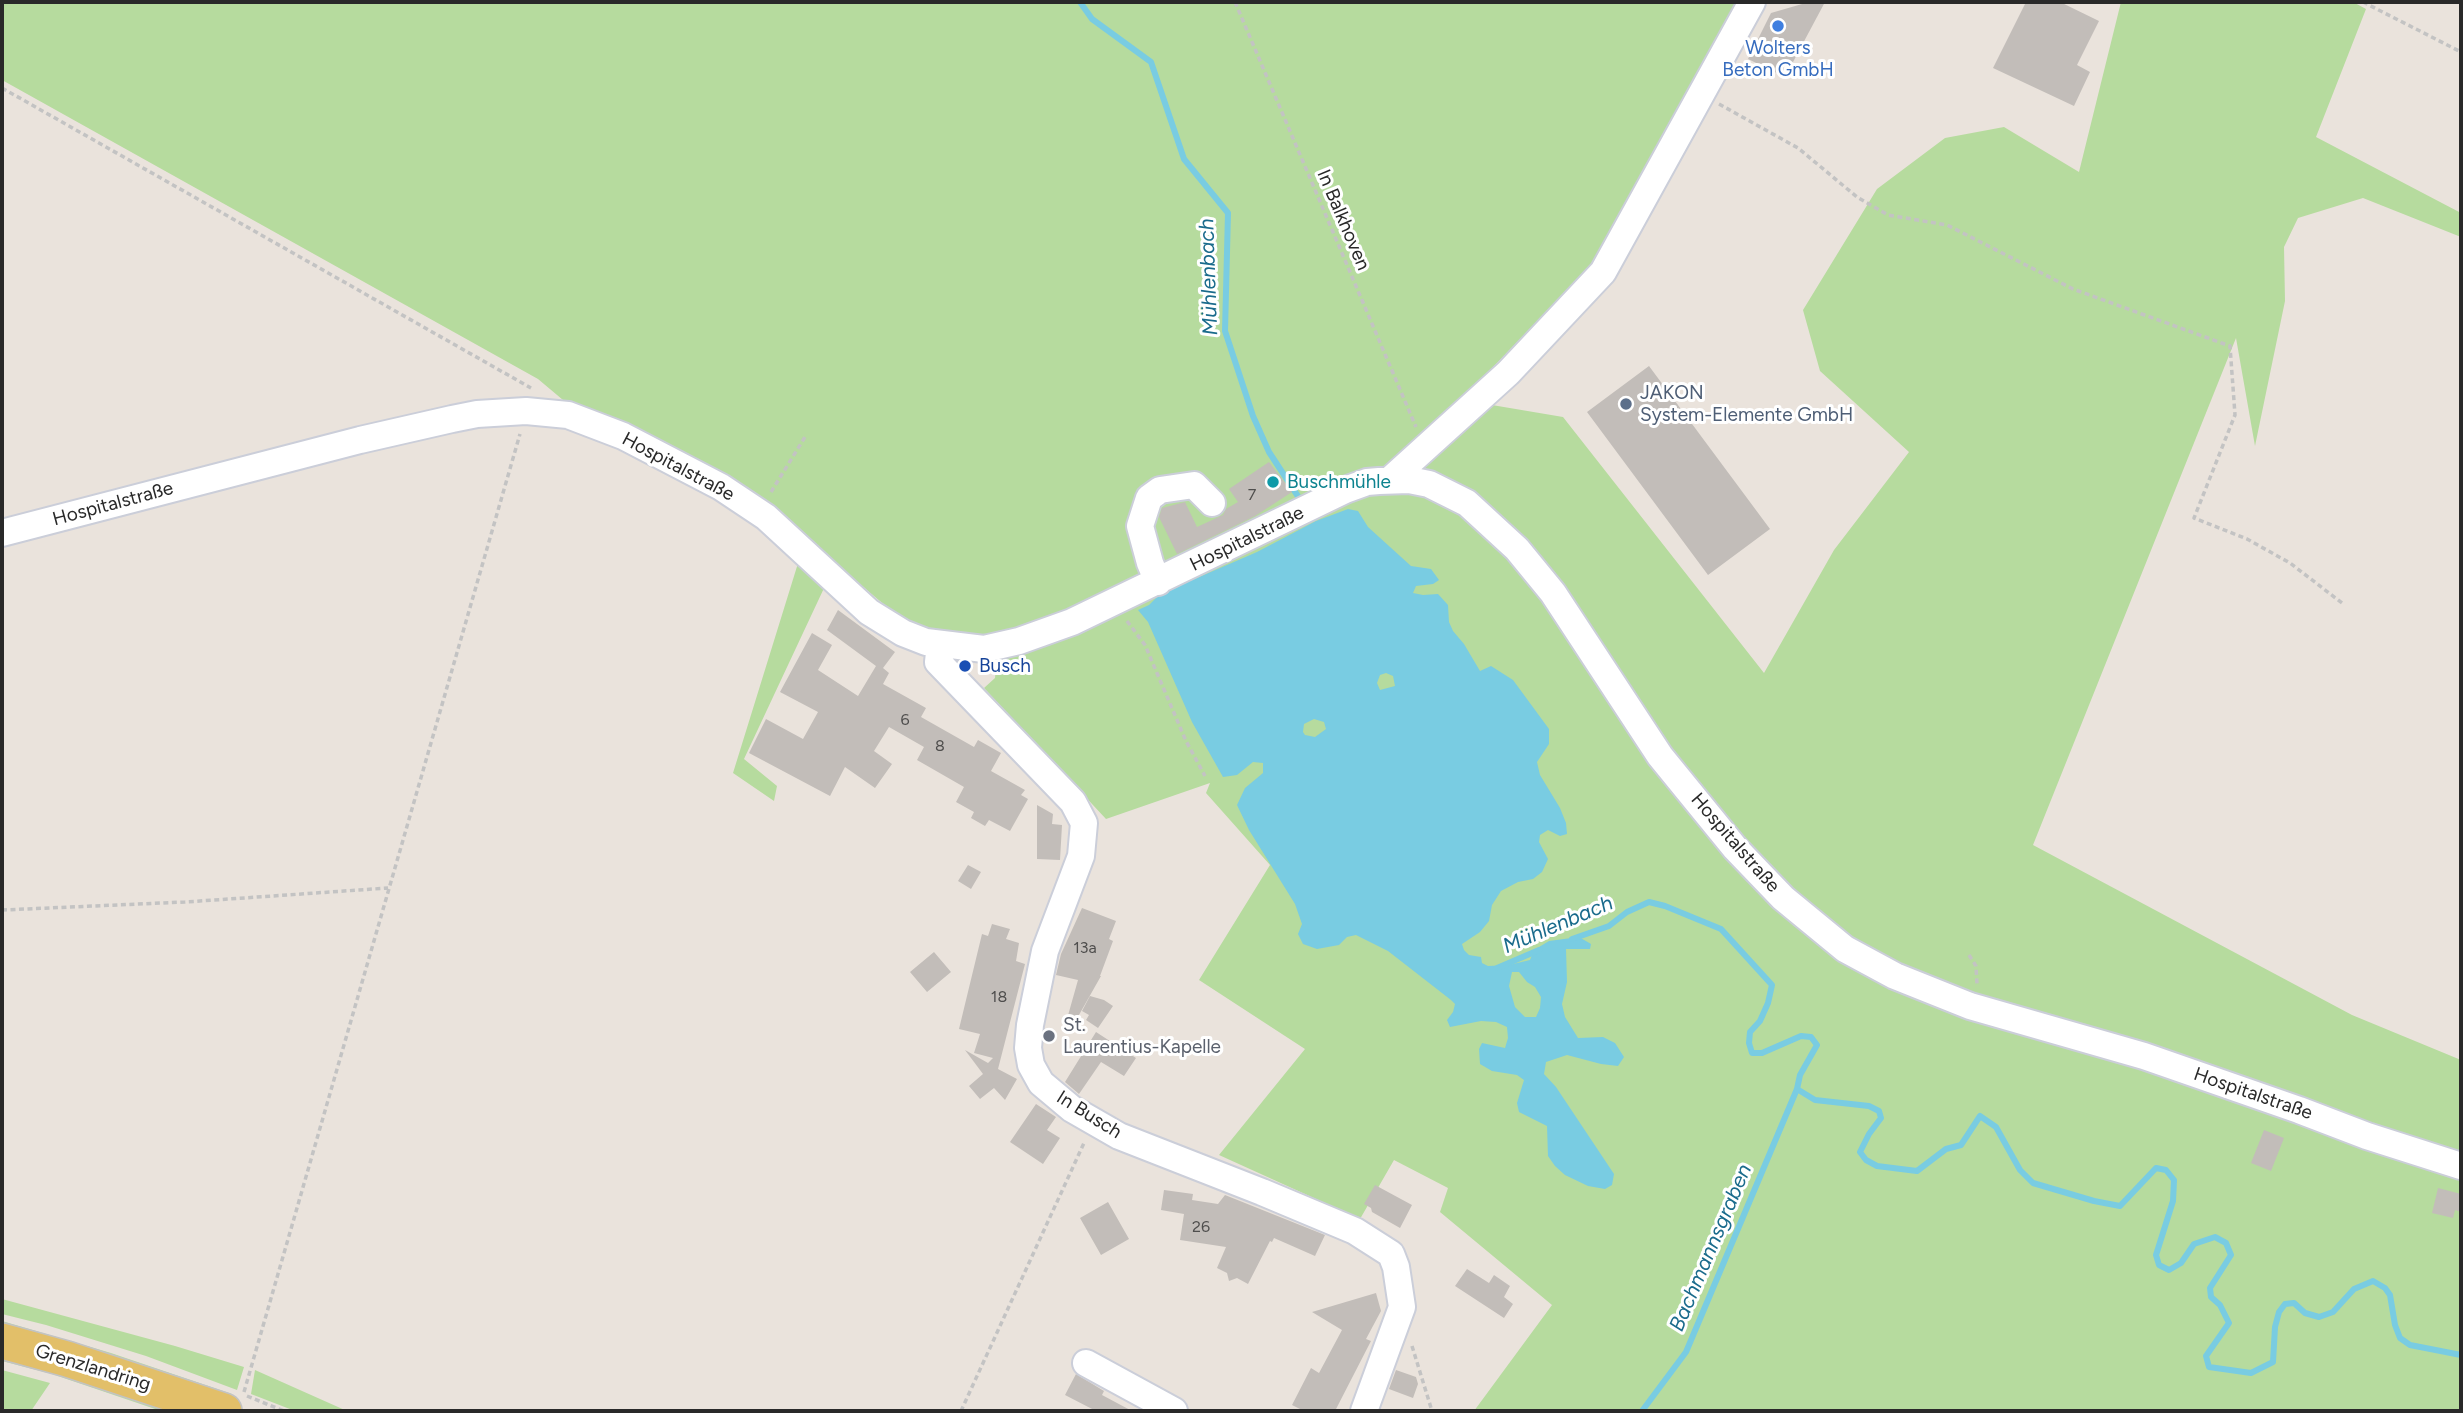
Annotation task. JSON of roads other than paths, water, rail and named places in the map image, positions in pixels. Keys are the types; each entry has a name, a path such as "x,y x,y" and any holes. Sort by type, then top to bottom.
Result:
{"main road":[{"name":"Grenzlandring","path":"2,1341 232,1407"}],"street":[{"path":"1390,480 1508,373 1603,272 1752,2"},
{"name":"Hospitalstraße","path":"2,533 360,440 477,414 526,411 568,415 624,436 721,487 759,512 869,612 903,633 940,644 984,649 1072,622 1345,490 1367,482 1390,480 1429,484 1467,503 1493,524 1517,549 1553,593 1660,756 1757,872 1783,898 1845,949 1895,976 1970,1006 2144,1056 2367,1136 2461,1166"},
{"path":"1158,582 1140,526 1149,498 1160,490 1194,485 1212,503"},
{"name":"In Busch","path":"940,644 938,662 1073,802 1084,822 1081,856 1045,951 1030,1025 1028,1048 1031,1065 1041,1083 1094,1123 1119,1136 1354,1231 1391,1254 1396,1267 1402,1307 1364,1411"},
{"path":"972,696 984,649"},
{"path":"1086,1363 1174,1411"}],"water":[{"path":"1348,509 1358,511 1368,527 1411,566 1431,569 1439,580 1433,584 1416,586 1413,593 1438,594 1448,605 1449,622 1453,631 1480,671 1491,666 1513,680 1549,729 1549,744 1537,762 1540,775 1560,808 1567,834 1560,836 1548,830 1540,835 1539,842 1548,859 1542,872 1533,879 1518,882 1501,891 1492,905 1489,921 1480,932 1462,944 1469,955 1481,957 1482,963 1488,966 1530,960 1534,950 1549,941 1579,937 1591,944 1590,949 1566,949 1567,982 1562,1004 1565,1017 1578,1038 1603,1037 1615,1043 1624,1057 1618,1066 1567,1055 1546,1062 1544,1074 1556,1087 1614,1174 1612,1185 1605,1189 1588,1186 1565,1175 1555,1166 1548,1156 1547,1126 1519,1112 1517,1103 1524,1080 1517,1075 1492,1071 1480,1064 1479,1049 1482,1043 1505,1048 1507,1027 1496,1022 1481,1021 1450,1027 1447,1020 1455,1004 1451,1000 1388,951 1356,935 1347,937 1339,945 1317,949 1303,944 1298,934 1302,924 1295,904 1249,830 1237,805 1245,788 1263,773 1263,763 1253,762 1237,775 1223,777 1192,722 1148,622 1138,610 1149,605 1160,594 1257,552 1316,521","holes":["1386,673 1393,676 1395,686 1380,690 1377,683 1380,675","1314,719 1324,722 1326,729 1315,737 1305,735 1304,724","1512,972 1519,972 1535,987 1541,997 1536,1017 1525,1017 1515,1007 1509,986"]}],"waterway":[{"name":"Mühlenbach","path":"1080,2 1092,19 1151,62 1184,159 1228,213 1225,331 1253,416 1269,452 1303,504"},
{"name":"Mühlenbach","path":"1572,939 1609,926 1627,912 1649,902 1721,929 1772,985 1760,1021 1750,1032 1752,1053 1762,1053 1801,1036 1811,1037 1817,1045 1800,1075 1797,1089 1815,1100 1869,1106 1879,1111 1881,1118 1860,1152 1866,1160 1877,1166 1917,1171 1946,1149 1961,1145 1980,1116 1996,1127 2020,1170 2033,1183 2094,1201 2120,1206 2156,1168 2166,1170 2174,1180 2173,1201 2156,1255 2159,1265 2169,1270 2181,1263 2194,1244 2215,1237 2226,1243 2231,1255 2210,1288 2211,1297 2220,1305 2229,1323 2206,1356 2209,1367 2251,1373 2273,1362 2275,1327 2279,1312 2285,1304 2294,1303 2305,1313 2319,1317 2333,1312 2354,1289 2373,1281 2385,1288 2390,1295 2400,1338 2410,1345 2461,1355"},
{"name":"Mühlenbach","path":"1497,968 1539,950"},
{"name":"Bachmannsgraben","path":"1642,1411 1686,1352 1797,1089"}],"place":[{"name":"Wolters Beton GmbH","path":"1778,26"},
{"name":"JAKON System-Elemente GmbH","path":"1626,404"},
{"name":"Buschmühle","path":"1273,482"},
{"name":"Busch","path":"965,666"},
{"name":"St. Laurentius-Kapelle","path":"1049,1036"}]}
